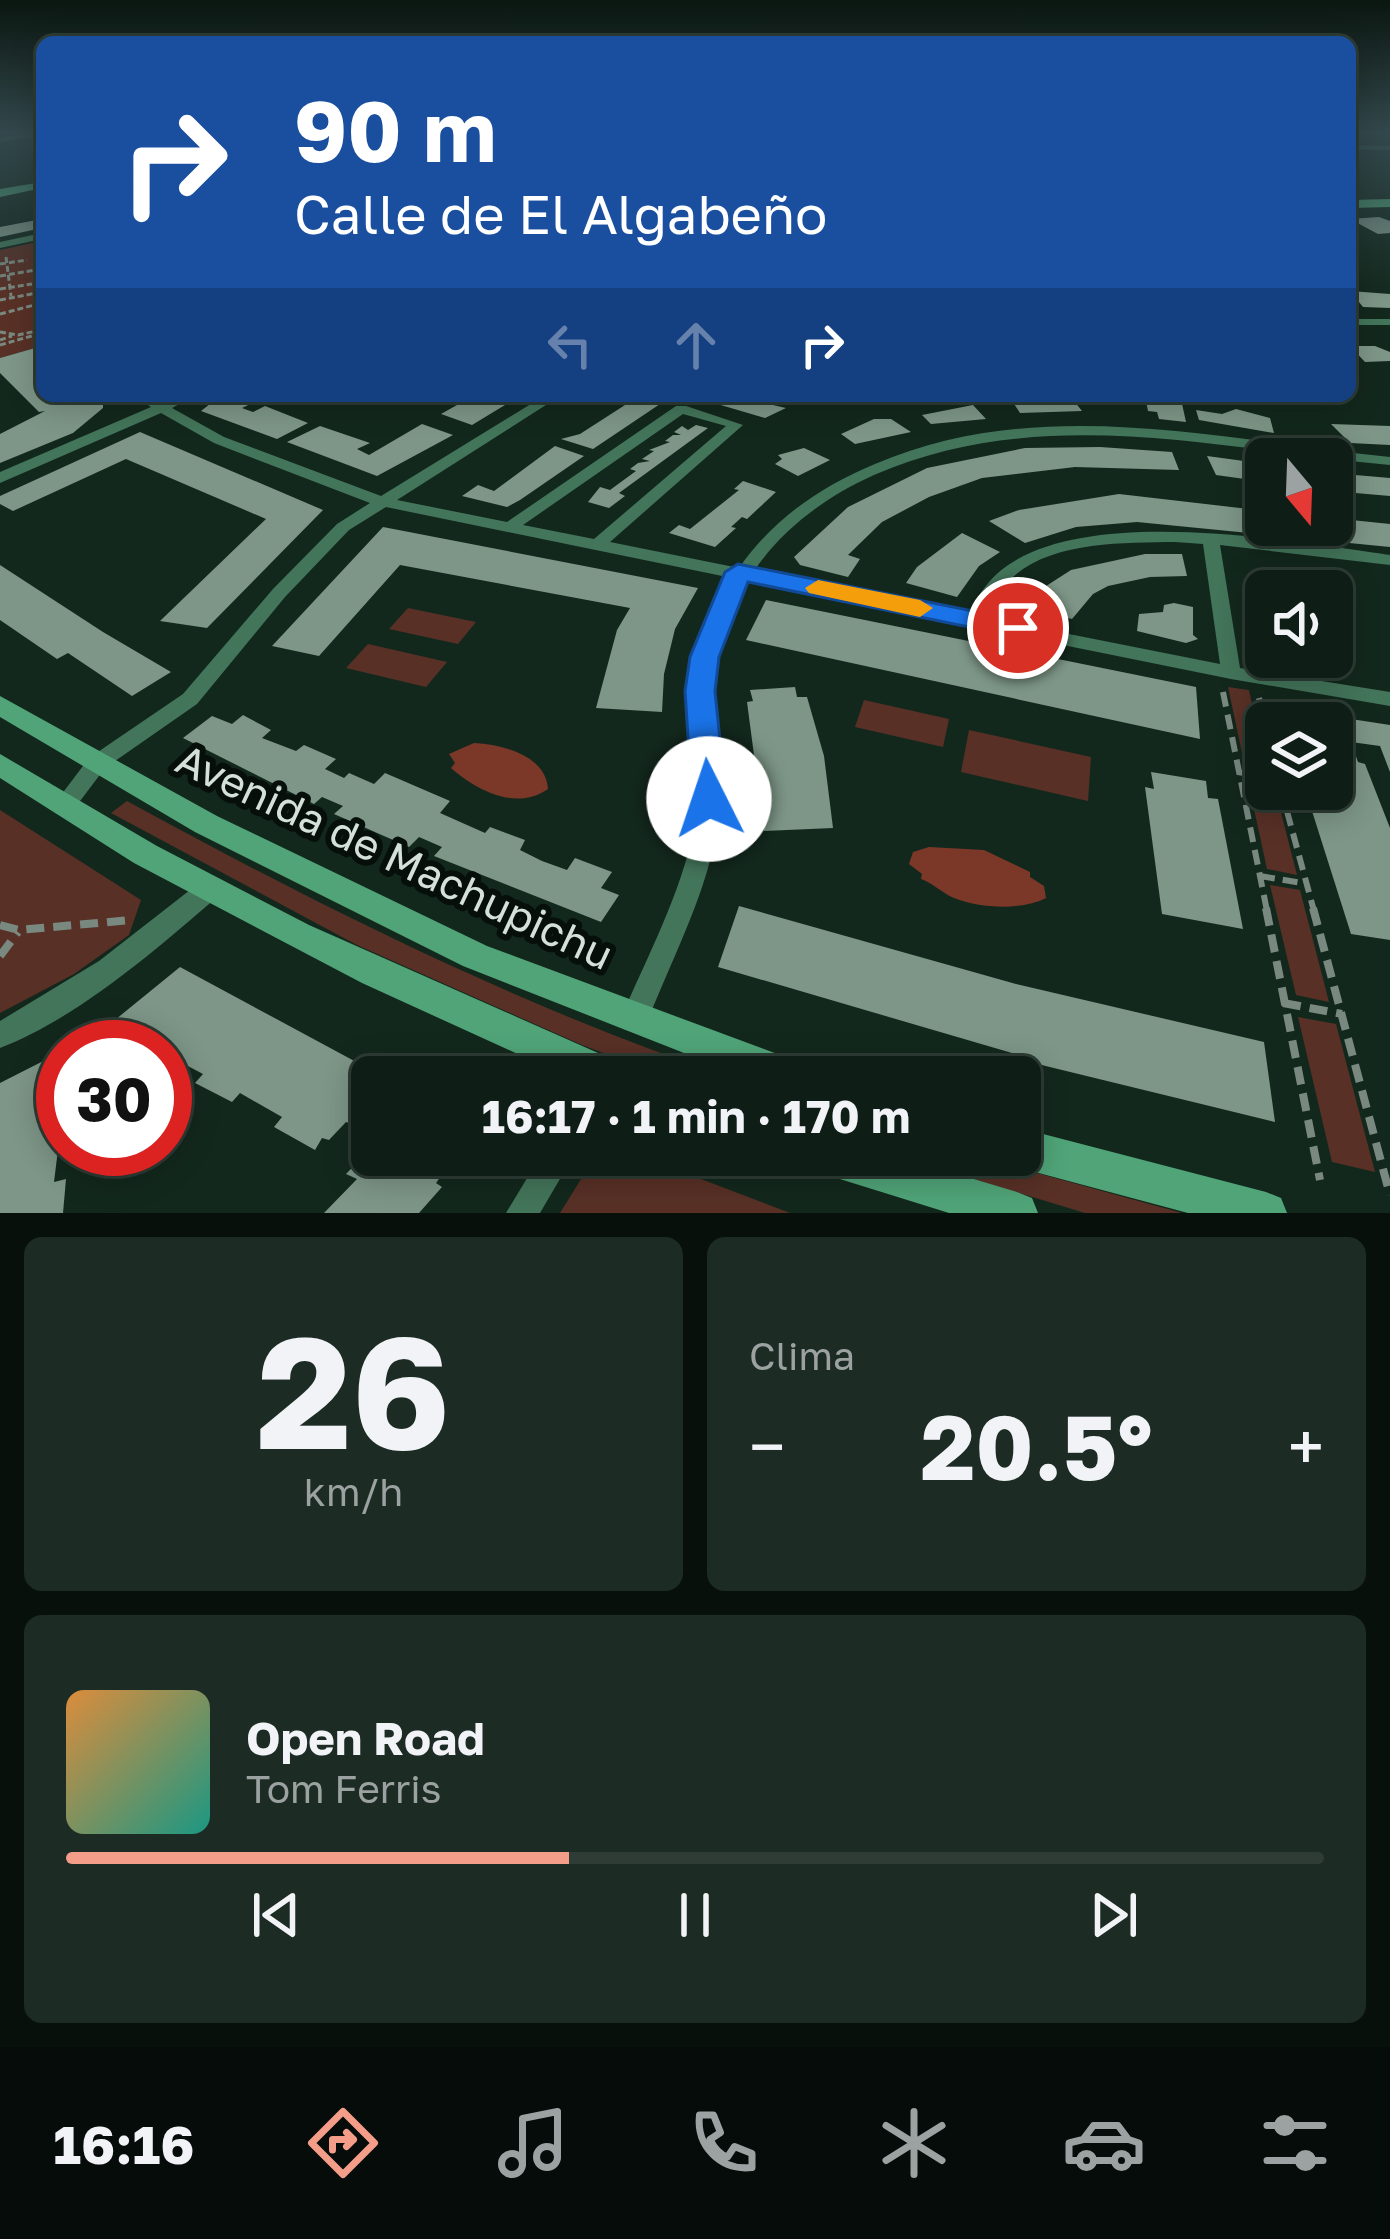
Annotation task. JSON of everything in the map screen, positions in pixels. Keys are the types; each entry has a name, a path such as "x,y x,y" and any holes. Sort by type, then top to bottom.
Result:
{"street":[{"path":"0,194 30,188"},
{"path":"1356,204 1390,202"},
{"path":"0,245 36,237"},
{"path":"1356,322 1390,322"},
{"path":"149,402 219,440 379,501 978,620 1226,677 1390,699"},
{"path":"0,478 174,402"},
{"path":"63,807 97,763 190,699 310,560 379,501 543,402"},
{"path":"507,530 682,409 736,425 597,545"},
{"path":"634,1020 688,887 709,799 700,691 704,657 738,572 792,517 855,473 940,446 1072,429 1162,434 1390,461"},
{"path":"978,620 988,593 1001,578 1047,551 1139,536 1211,539 1390,560"},
{"path":"1211,539 1226,677"},
{"name":"Avenida de Machupichu","path":"0,705 97,763 339,892 475,956 733,1056"},
{"path":"0,764 63,807 208,890 563,1056"},
{"path":"0,1035 64,1002 120,964 208,890"},
{"path":"1041,1154 1266,1213"},
{"path":"522,1213 546,1176"},
{"path":"896,1176 1018,1213"}],"path":[{"path":"0,264 27,260"},
{"path":"7,262 10,296"},
{"path":"0,276 36,270"},
{"path":"0,289 32,284"},
{"path":"0,299 36,292"},
{"path":"0,299 36,292"},
{"path":"0,314 36,305"},
{"path":"0,332 18,335"},
{"path":"0,342 36,333"},
{"path":"0,342 36,333"},
{"path":"1226,677 1238,772 1320,1180"},
{"path":"1257,689 1260,702"},
{"path":"1238,772 1245,773"},
{"path":"1287,810 1390,1195"},
{"path":"1258,876 1308,884"},
{"path":"0,925 19,930 143,919"},
{"path":"0,956 19,930"},
{"path":"1283,1003 1342,1014"}],"shaded area":[{"path":"36,242 36,348 0,358 0,250"},
{"path":"408,608 476,622 458,644 389,629"},
{"path":"368,644 447,662 426,687 346,668"},
{"path":"1228,687 1249,690 1245,767"},
{"path":"864,700 949,719 943,747 855,727"},
{"path":"969,730 1091,757 1088,801 961,772"},
{"path":"474,743 523,755 540,769 548,789 511,798 473,784 451,768 455,763 449,754"},
{"path":"127,801 422,952 670,1056 611,1056 582,1045 357,945 111,813"},
{"path":"0,810 141,900 129,935 74,974 0,1013"},
{"path":"1254,810 1280,810 1297,875 1267,869"},
{"path":"929,847 984,850 1030,872 1044,886 1046,898 1002,907 954,898 921,879 922,874 909,864 913,852"},
{"path":"1270,885 1300,890 1329,1002 1296,995"},
{"path":"1298,1017 1336,1024 1375,1172 1332,1162"},
{"path":"1041,1174 1182,1213 1085,1213 963,1176"},
{"path":"583,1176 693,1176 790,1213 560,1213"}],"building":[{"path":"1356,219 1390,221 1390,233 1378,234"},
{"path":"36,220 36,229 0,237 0,227"},
{"path":"1356,291 1390,294 1390,308 1363,307"},
{"path":"1356,346 1390,352 1390,361 1365,362"},
{"path":"36,348 36,402 103,402 103,408 73,433 0,463 0,434 45,411 39,412 0,373 0,358"},
{"path":"212,402 254,402 242,408 253,412 265,406 308,423 277,439 201,411"},
{"path":"462,402 510,402 472,425 441,414"},
{"path":"663,402 593,449 561,439 580,434 625,405 620,403"},
{"path":"710,402 760,402 786,408 765,418"},
{"path":"1013,402 1075,402 1082,411 1020,413"},
{"path":"1146,402 1182,402 1186,422 1159,419 1157,412 1148,411"},
{"path":"973,405 986,419 931,424 922,415"},
{"path":"1236,409 1270,418 1274,433 1199,420 1196,410 1222,414"},
{"path":"874,419 891,419 911,432 855,444 841,434"},
{"path":"422,424 453,435 377,476 287,442 320,426 370,443 357,449 369,455"},
{"path":"1331,424 1390,426 1390,445 1353,443 1353,438 1345,438"},
{"path":"696,425 708,428 619,493 625,496 609,508 588,502 600,487 610,490 636,471 630,469 638,463 650,461 642,459 654,451 649,450 670,442 665,441 673,435 681,435 674,432 682,426 688,430"},
{"path":"140,432 323,510 207,628 160,621 266,519 126,459 13,511 0,504 0,496"},
{"path":"555,446 584,456 507,507 462,496 478,485 494,491"},
{"path":"804,448 830,460 798,476 775,464 782,459 778,455"},
{"path":"1025,448 1172,452 1179,470 1075,467 982,478 929,497 882,522 848,555 860,559 848,577 800,565 794,557 848,507 927,468"},
{"path":"1207,456 1245,461 1245,479 1216,475"},
{"path":"1353,475 1390,478 1390,496 1353,493"},
{"path":"743,481 776,492 747,519 742,517 715,547 669,533 679,525 690,529 739,490 734,489"},
{"path":"1119,494 1245,509 1245,533 1137,522 1076,527 1025,543 989,521 1019,510"},
{"path":"1353,520 1390,524 1390,547 1353,543"},
{"path":"383,527 698,588 675,629 664,674 662,712 596,708 617,630 630,608 400,565 319,656 272,646"},
{"path":"962,533 1000,552 979,566 957,597 906,583 917,567"},
{"path":"1145,554 1182,554 1187,576 1150,577 1108,586 1093,594 1072,619 1027,608 1043,588 1071,570"},
{"path":"0,565 171,672 132,696 68,653 57,659 0,620"},
{"path":"766,600 1196,687 1200,739 746,640"},
{"path":"1164,605 1193,607 1193,635 1198,639 1186,643 1137,631 1139,614 1163,612"},
{"path":"795,687 797,697 807,697 824,756 833,828 764,831 747,702 753,701 750,690"},
{"path":"243,715 271,730 262,738 296,751 304,745 336,759 325,769 344,778 349,773 374,784 385,773 450,801 440,813 485,833 490,827 525,840 520,850 542,861 567,870 575,858 612,872 601,888 619,895 601,922 434,856 442,847 419,837 409,847 334,814 343,806 322,797 314,804 183,738 212,716 232,724"},
{"path":"1353,719 1390,725 1390,772 1380,746 1353,742"},
{"path":"1353,748 1358,762 1365,764 1390,828 1390,940 1351,934 1312,810 1353,810"},
{"path":"1151,772 1206,781 1208,798 1218,799 1243,929 1162,914 1145,787 1154,789"},
{"path":"739,906 1016,984 1264,1042 1275,1122 1041,1065 1041,1056 1013,1056 718,967"},
{"path":"180,967 351,1059 351,1124 346,1122 329,1140 322,1138 315,1150 274,1127 282,1117 240,1093 232,1102 195,1083 203,1074 192,1068 192,1020 115,1020"},
{"path":"36,1065 36,1176 55,1176 54,1182 66,1179 63,1213 0,1213 0,1083"},
{"path":"351,1169 351,1176 441,1176 436,1183 442,1187 419,1213 324,1213 357,1179 346,1174"}],"slow traffic":[{"path":"818,588 920,608"}],"route":[{"path":"709,799 700,691 704,657 738,572 1018,628"}]}
